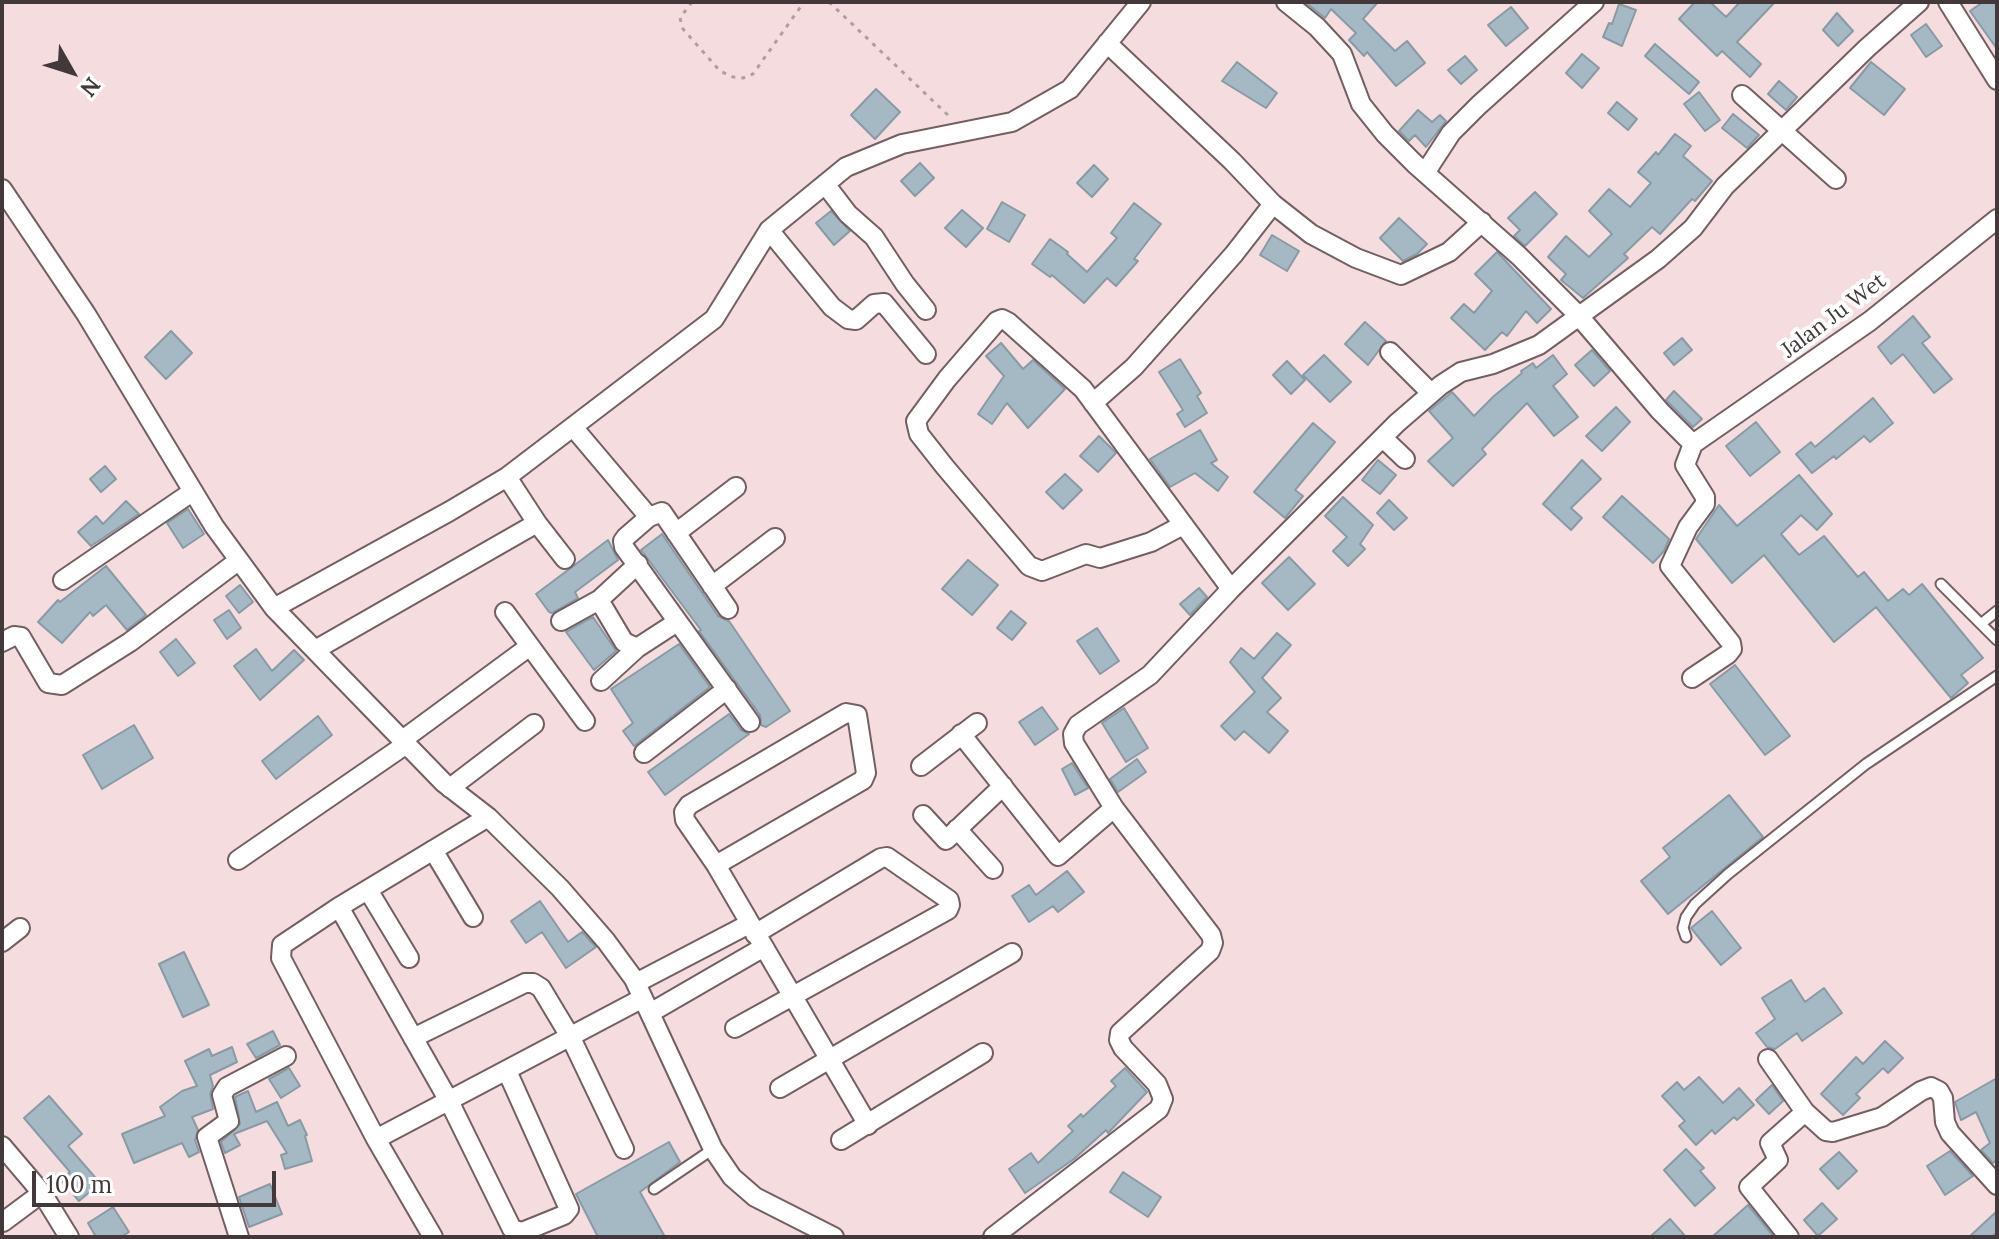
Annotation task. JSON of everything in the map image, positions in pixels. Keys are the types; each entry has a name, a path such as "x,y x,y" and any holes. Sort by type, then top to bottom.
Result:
{"street":[{"path":"274,608 507,477 714,319 769,230 846,167 902,144 1012,122 1070,89 1141,2"},
{"path":"1286,2 1317,27 1342,54 1361,104 1385,134 1578,315 1660,411 1693,444 1685,465 1705,497 1705,504 1688,527 1670,566 1731,643 1732,649 1692,678"},
{"path":"1425,173 1451,133 1594,2"},
{"path":"993,1237 1159,1109 1163,1099 1157,1084 1123,1048 1120,1033 1210,951 1213,943 1211,935 1114,808 1074,743 1073,734 1078,725 1150,675 1231,589 1431,393 1461,372 1493,364 1539,345 1658,259 1693,228 1725,186 1919,2"},
{"path":"1948,2 1997,80"},
{"path":"1107,43 1273,204 1311,234 1356,258 1401,275 1449,252 1482,222"},
{"path":"1742,95 1836,179"},
{"path":"825,184 860,227 874,237 926,310"},
{"path":"2,189 86,314 192,492 274,608 403,743 450,788 488,817 560,888 606,941 643,998 713,1149 732,1177 755,1197 822,1234"},
{"path":"1093,403 1134,367 1234,254 1273,204"},
{"name":"Jalan Ju Wet","path":"1693,444 1870,321 1997,219"},
{"path":"769,230 832,307 848,319 856,320 874,304 884,303 926,354"},
{"path":"1183,525 1151,542 1100,558 1086,554 1042,571 1029,566 919,434 916,421 963,360 1002,319 1008,322 1093,403 1231,589"},
{"path":"1390,352 1431,393"},
{"path":"573,427 649,517"},
{"path":"1383,438 1405,459"},
{"path":"507,477 565,559"},
{"path":"676,533 736,487"},
{"path":"63,580 192,492"},
{"path":"728,609 662,512 649,517 623,541 750,722"},
{"path":"315,650 537,523"},
{"path":"712,586 775,538"},
{"path":"2,642 21,637 48,683 62,685 130,642 238,561"},
{"path":"561,621 599,600 638,564"},
{"path":"599,600 624,642 637,648"},
{"path":"505,612 585,721"},
{"path":"601,681 637,648 677,622"},
{"path":"238,860 403,743 530,646"},
{"path":"644,753 727,689"},
{"path":"716,865 863,780 866,773 857,715 846,713 689,805 684,812 685,820 716,865 868,1125"},
{"path":"921,766 977,723"},
{"path":"450,788 534,724"},
{"path":"961,734 1058,856 1114,808"},
{"path":"923,815 946,840 1003,786"},
{"path":"433,1237 376,1139 281,958 282,945 488,817"},
{"path":"957,829 993,869"},
{"path":"433,850 473,917"},
{"path":"376,1139 643,998 756,935 881,858 887,857 949,900 948,910 735,1028"},
{"path":"368,890 409,958"},
{"path":"339,907 449,1101 512,1229 522,1232 564,1215 569,1209 507,1071"},
{"path":"2,942 20,928"},
{"path":"643,998 756,935"},
{"path":"780,1088 1012,953"},
{"path":"413,1038 525,983 533,983 541,988 571,1038 624,1149"},
{"path":"841,1140 983,1053"},
{"path":"239,1237 207,1137 229,1121 222,1095 227,1087 286,1056"},
{"path":"1768,1059 1805,1112 1826,1131 1833,1132 1882,1117 1931,1087 1939,1091 1950,1133 1997,1185"},
{"path":"1789,1237 1749,1187 1778,1160 1770,1143 1805,1112"},
{"path":"2,1146 42,1193 69,1237"},
{"path":"3,1222 42,1193"}],"lane":[{"path":"1941,584 1997,640"},
{"path":"1982,623 1997,611"},
{"path":"1686,937 1683,928 1686,917 1695,904 1728,874 1866,764 1997,676"},
{"path":"654,1189 713,1149"}],"path":[{"path":"692,2 680,18 683,29 720,71 743,78 753,74 804,2"},
{"path":"829,2 966,132"}],"building":[{"path":"1305,2 1378,2 1363,19 1395,51 1407,41 1425,63 1396,86 1367,52 1364,56 1349,40 1356,33 1331,9 1325,18"},
{"path":"1695,2 1710,2 1726,17 1740,2 1775,2 1737,42 1761,64 1750,77 1722,51 1717,56 1679,19"},
{"path":"1983,2 1997,2 1997,49 1970,11"},
{"path":"1619,4 1636,10 1622,46 1603,37 1609,23 1612,24"},
{"path":"1511,7 1528,28 1506,46 1488,25"},
{"path":"1837,13 1853,31 1838,46 1823,30"},
{"path":"1926,24 1942,46 1926,57 1911,35"},
{"path":"1655,44 1699,82 1689,94 1645,56"},
{"path":"1582,54 1599,68 1582,88 1566,73"},
{"path":"1465,56 1477,70 1461,84 1448,70"},
{"path":"1237,62 1277,93 1266,108 1222,81"},
{"path":"1871,62 1905,89 1884,115 1850,88"},
{"path":"1779,81 1797,97 1786,110 1768,94"},
{"path":"876,89 900,112 875,139 851,115"},
{"path":"1699,92 1720,120 1705,131 1684,104"},
{"path":"1617,102 1637,119 1628,130 1608,113"},
{"path":"1418,110 1432,122 1440,115 1446,121 1426,147 1415,135 1409,141 1399,131"},
{"path":"1733,114 1759,135 1747,148 1722,128"},
{"path":"1675,134 1691,146 1683,156 1712,181 1660,234 1652,227 1624,254 1628,258 1583,298 1561,280 1566,274 1548,257 1566,236 1589,257 1612,234 1589,211 1609,189 1630,207 1651,183 1638,172 1656,152 1658,155"},
{"path":"920,163 934,178 915,196 901,181"},
{"path":"1094,165 1108,179 1092,197 1077,183"},
{"path":"1535,192 1557,214 1525,246 1514,236 1520,230 1508,218"},
{"path":"1002,202 1025,215 1009,242 987,229"},
{"path":"1134,203 1161,224 1134,259 1138,261 1116,286 1107,278 1084,303 1052,275 1050,277 1032,264 1050,239 1087,272 1117,238 1111,233"},
{"path":"962,210 983,228 966,247 945,228"},
{"path":"831,211 850,231 834,245 816,223"},
{"path":"1399,218 1427,244 1403,261 1380,238"},
{"path":"1272,235 1299,251 1287,271 1260,255"},
{"path":"1497,252 1551,309 1537,323 1526,311 1507,336 1502,332 1485,350 1451,318 1464,304 1474,313 1492,291 1475,274"},
{"path":"1913,316 1930,337 1922,343 1952,379 1934,393 1903,354 1891,364 1878,347"},
{"path":"1365,322 1386,341 1368,365 1345,344"},
{"path":"171,331 192,353 166,379 145,357"},
{"path":"1682,338 1692,350 1674,365 1664,353"},
{"path":"1001,343 1023,369 1033,360 1065,389 1028,428 1007,403 992,424 978,414 1004,376 986,356"},
{"path":"1592,350 1610,371 1594,386 1575,365"},
{"path":"1324,355 1351,382 1330,402 1303,375"},
{"path":"1553,355 1567,374 1553,386 1578,417 1554,436 1527,403 1482,449 1486,454 1453,486 1428,461 1453,438 1429,411 1452,392 1474,416 1521,371 1533,363 1536,368"},
{"path":"1180,359 1201,393 1197,396 1207,413 1185,427 1177,414 1183,410 1159,372"},
{"path":"1287,361 1305,380 1291,394 1273,375"},
{"path":"1674,391 1702,419 1693,427 1666,400"},
{"path":"1873,398 1893,423 1870,442 1864,436 1836,459 1834,456 1812,473 1796,454 1811,442 1815,447"},
{"path":"1616,407 1630,422 1602,451 1586,436"},
{"path":"1756,422 1780,452 1750,476 1726,446"},
{"path":"1313,423 1335,442 1295,490 1303,496 1285,518 1254,492"},
{"path":"1200,430 1217,460 1211,463 1228,477 1218,491 1195,473 1170,487 1150,459"},
{"path":"1099,436 1116,453 1098,472 1080,456"},
{"path":"1378,460 1396,475 1380,494 1362,480"},
{"path":"1582,460 1601,479 1571,508 1582,518 1571,530 1543,504"},
{"path":"105,466 116,479 101,492 90,479"},
{"path":"1065,474 1082,490 1063,509 1046,492"},
{"path":"1799,475 1832,514 1817,530 1801,515 1781,534 1799,555 1824,536 1858,577 1864,572 1888,601 1903,589 1909,595 1922,584 1983,658 1961,675 1968,683 1951,698 1876,607 1834,642 1764,555 1732,583 1696,539 1719,505 1737,526"},
{"path":"1622,496 1669,539 1664,551 1653,563 1603,517"},
{"path":"1343,497 1373,525 1360,544 1365,549 1348,566 1333,551 1347,537 1325,516"},
{"path":"1389,500 1407,518 1394,530 1377,513"},
{"path":"126,501 139,514 91,546 78,532 96,516 103,524"},
{"path":"188,509 204,534 183,548 167,523"},
{"path":"662,534 718,616 729,621 790,711 766,727 761,725 760,715 641,550"},
{"path":"608,540 618,560 575,592 578,598 549,612 536,594"},
{"path":"1289,557 1315,584 1288,610 1262,583"},
{"path":"968,560 998,585 972,615 942,589"},
{"path":"106,566 146,615 127,630 106,605 93,616 90,612 62,643 38,622 58,600 60,602"},
{"path":"240,585 253,602 239,613 226,596"},
{"path":"1199,588 1207,597 1190,615 1180,604"},
{"path":"229,610 241,628 227,639 214,620"},
{"path":"1011,611 1026,623 1012,640 997,628"},
{"path":"593,617 616,651 594,670 566,632"},
{"path":"1097,628 1119,661 1100,674 1077,641"},
{"path":"1277,633 1291,645 1262,678 1281,698 1267,712 1288,731 1269,753 1244,731 1235,740 1221,726 1255,692 1230,662 1241,648 1254,659"},
{"path":"176,639 195,663 178,676 160,652"},
{"path":"679,644 710,687 634,746 623,731 633,723 611,689"},
{"path":"256,649 272,671 294,650 304,660 260,700 234,666"},
{"path":"1735,665 1790,736 1765,755 1710,684"},
{"path":"1042,707 1058,729 1035,745 1019,722"},
{"path":"1124,708 1148,748 1126,762 1102,723"},
{"path":"729,714 741,730 749,734 665,795 648,772"},
{"path":"318,716 332,735 276,779 262,761"},
{"path":"134,725 153,758 102,789 83,755"},
{"path":"1137,759 1146,772 1118,792 1110,779"},
{"path":"1072,763 1088,788 1075,795 1062,769"},
{"path":"1729,795 1763,837 1668,914 1641,881 1670,857 1663,848"},
{"path":"1067,871 1084,892 1058,912 1053,906 1029,922 1012,896 1029,885 1036,895"},
{"path":"540,901 568,942 582,932 596,947 566,968 542,932 526,943 511,921"},
{"path":"1712,911 1741,948 1721,965 1691,928"},
{"path":"184,952 209,1005 183,1017 159,964"},
{"path":"1791,980 1805,1002 1824,988 1842,1013 1802,1041 1797,1033 1775,1049 1767,1047 1756,1033 1775,1019 1762,998"},
{"path":"273,1031 280,1045 256,1058 247,1044"},
{"path":"1885,1041 1903,1058 1888,1073 1883,1068 1856,1094 1860,1098 1843,1115 1821,1094 1856,1057 1863,1064"},
{"path":"232,1047 237,1062 210,1075 213,1109 192,1117 198,1130 195,1140 199,1152 189,1157 182,1143 134,1163 122,1134 165,1116 160,1107 182,1091 197,1086 185,1061 209,1049 212,1056"},
{"path":"289,1068 300,1086 281,1098 269,1079"},
{"path":"1125,1068 1147,1092 1108,1133 1106,1130 1074,1159 1025,1193 1009,1169 1031,1153 1038,1163 1073,1131 1068,1126 1081,1114 1083,1117 1116,1086 1111,1081"},
{"path":"1699,1077 1723,1103 1739,1088 1754,1105 1715,1134 1712,1130 1696,1145 1679,1126 1685,1121 1662,1096 1677,1082 1684,1090"},
{"path":"1997,1078 1997,1160 1993,1163 1981,1150 1990,1143 1976,1112 1961,1120 1955,1102"},
{"path":"1772,1085 1783,1101 1769,1114 1756,1100"},
{"path":"248,1091 256,1112 277,1102 288,1126 300,1120 307,1135 312,1161 285,1169 281,1155 287,1153 267,1121 234,1134 240,1145 225,1153 221,1142 240,1124 235,1097"},
{"path":"49,1096 82,1134 68,1146 100,1183 79,1201 61,1180 70,1172 24,1118"},
{"path":"669,1142 680,1162 640,1192 665,1237 598,1237 576,1194"},
{"path":"1686,1149 1704,1168 1700,1171 1715,1188 1695,1206 1664,1170"},
{"path":"1950,1151 1973,1176 1945,1195 1927,1166"},
{"path":"1839,1152 1857,1171 1838,1189 1820,1169"},
{"path":"1123,1172 1161,1197 1148,1217 1110,1192"},
{"path":"270,1184 282,1214 249,1227 239,1197"},
{"path":"1822,1203 1837,1219 1818,1236 1804,1220"},
{"path":"1748,1205 1774,1237 1712,1237"},
{"path":"113,1207 129,1232 121,1237 96,1237 88,1223"},
{"path":"1997,1211 1997,1232 1991,1237 1969,1237"},
{"path":"1670,1219 1686,1237 1650,1237"}]}
